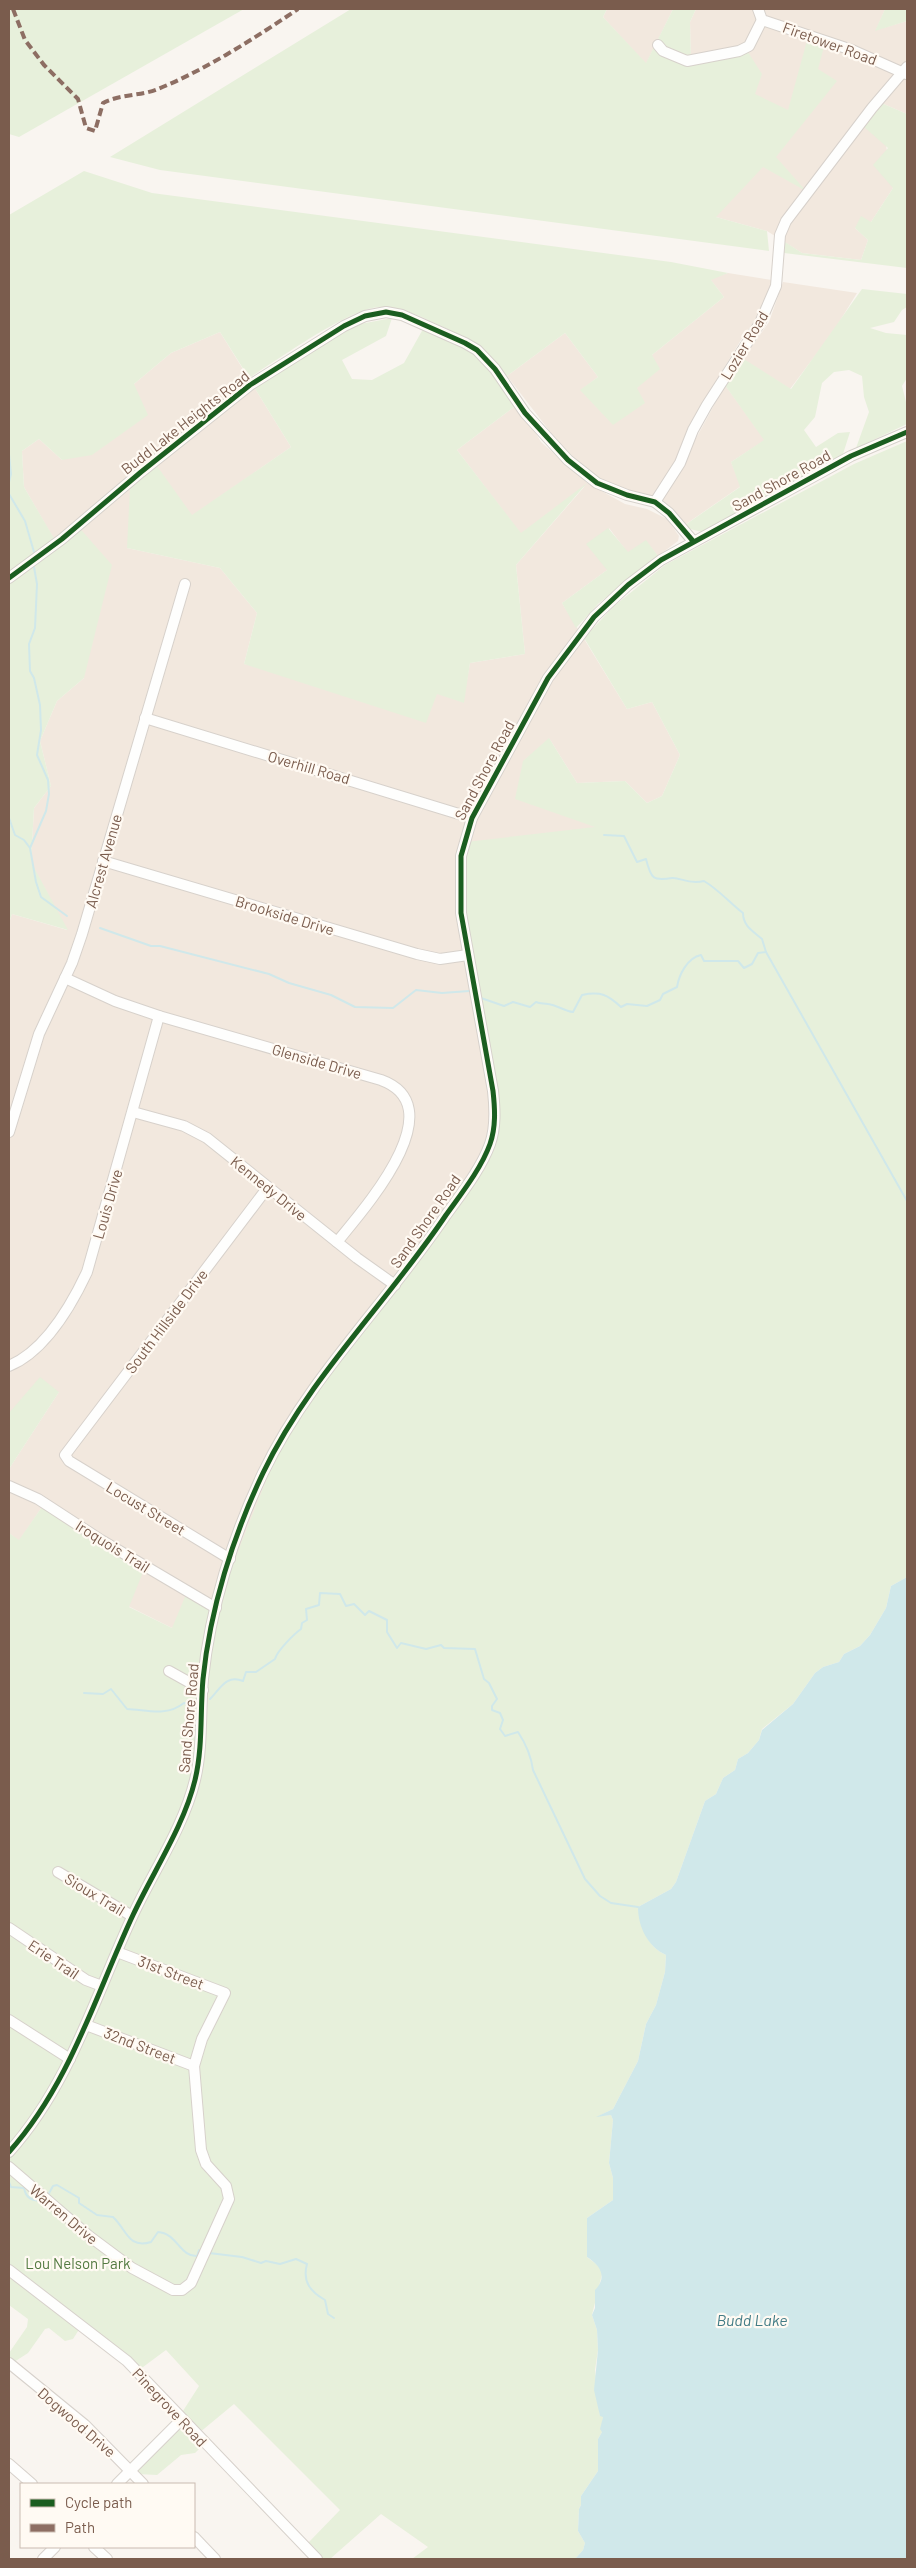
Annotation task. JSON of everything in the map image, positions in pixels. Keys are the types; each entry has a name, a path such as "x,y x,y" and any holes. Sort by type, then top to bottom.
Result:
{"street":[{"name":"Firetower Road","path":"758,9 762,20 852,50 906,71"},
{"path":"658,45 663,51 687,61 739,51 749,46 762,20"},
{"name":"Lozier Road","path":"655,502 680,463 707,405 760,323 776,286 780,235 786,221 906,71"},
{"name":"Budd Lake Heights Road","path":"9,578 62,539 141,472 250,385 344,326 365,316 386,312 402,315 465,342 477,350 495,369 525,413 553,445 584,474 613,491 655,502 669,513 693,541"},
{"name":"Sand Shore Road","path":"9,2152 43,2110 70,2059 132,1916 185,1811 192,1791 198,1761 203,1691 216,1608 230,1559 255,1491 287,1430 344,1348 437,1229 490,1145 494,1128 495,1104 461,913 460,875 464,841 472,818 543,686 581,632 628,585 661,560 693,541 856,453 907,432"},
{"name":"Alcrest Avenue","path":"9,1128 40,1034 82,934 185,584"},
{"name":"Overhill Road","path":"145,718 472,818"},
{"name":"Brookside Drive","path":"103,861 425,956 443,959 468,955"},
{"name":"Glenside Drive","path":"65,978 115,1001 160,1016 381,1080 402,1092 409,1104 409,1119 395,1165 337,1242"},
{"name":"Louis Drive","path":"9,1366 32,1352 76,1295 93,1252 160,1016"},
{"name":"Kennedy Drive","path":"132,1112 196,1131 395,1285"},
{"name":"South Hillside Drive","path":"65,1455 268,1187"},
{"name":"Locust Street","path":"65,1455 69,1461 230,1559"},
{"name":"Iroquois Trail","path":"9,1486 24,1491 38,1499 110,1545 216,1608"},
{"path":"169,1671 203,1691"},
{"name":"Sioux Trail","path":"58,1872 132,1916"},
{"name":"Erie Trail","path":"9,1928 86,1980 102,1986"},
{"name":"31st Street","path":"117,1952 226,1992 202,2039 194,2066"},
{"path":"9,2020 70,2059"},
{"name":"32nd Street","path":"86,2025 194,2066"},
{"name":"Warren Drive","path":"9,2167 89,2236 132,2268 172,2290 182,2290 191,2283 201,2256 228,2204 229,2193 226,2186 206,2164 201,2150 194,2066"},
{"name":"Pinegrove Road","path":"9,2270 121,2357 165,2400 181,2420 317,2559"},
{"name":"Dogwood Drive","path":"9,2363 85,2425 142,2483"},
{"path":"118,2483 181,2420"},
{"path":"9,2464 31,2483"},
{"path":"195,2538 215,2559"},
{"path":"43,2559 54,2548"},
{"path":"95,2548 107,2559"}],"shaded area":[{"path":"607,9 673,9 646,64 603,17"},
{"path":"696,9 885,9 876,30 907,21 907,114 879,102 893,188 871,222 855,228 868,240 861,260 802,253 767,231 716,217 691,62 690,22"},
{"path":"728,273 772,280 760,315 744,335 696,414 674,465 652,497 627,492 589,473 555,438 507,376 565,333 598,377 581,390 637,388 652,355 724,297 710,279"},
{"path":"783,282 857,293 833,332 790,389 743,359 769,322"},
{"path":"220,332 291,447 192,516 157,467 127,548 220,568 257,613 244,664 437,693 463,702 470,663 525,654 516,565 585,486 521,534 457,450 518,404 541,442 587,483 625,504 647,509 667,519 679,536 678,541 658,556 646,541 628,553 609,528 607,570 562,603 627,709 652,702 680,755 662,796 647,803 625,781 577,783 549,738 597,827 495,1098 490,1147 216,1606 172,1628 128,1606 44,1504 19,1541 9,1533 9,1469 59,1392 9,1413 9,923 12,914 67,930 31,863 34,808 51,786 40,741 57,701 84,678 55,541 24,487 22,451 39,439 62,460 134,384 171,353"},
{"path":"725,385 765,440 731,462 741,486 686,524 662,501"}],"green space":[{"path":"9,9 244,9 19,137 9,134"},
{"path":"351,9 607,9 603,17 646,63 673,9 696,9 690,22 691,62 746,49 762,74 755,94 788,110 808,37 825,43 818,69 837,81 776,157 806,191 763,167 716,217 767,231 769,251 160,170 110,157"},
{"path":"885,9 907,9 907,21 875,31"},
{"path":"879,102 907,114 907,268 784,253 785,242 802,253 861,260 868,240 855,228 861,216 871,222 893,188 873,165 888,148 863,126"},
{"path":"84,171 152,193 671,262 728,273 711,280 724,297 652,355 660,369 637,388 645,403 613,425 580,390 598,377 565,333 507,376 484,351 460,335 411,313 389,307 381,307 368,309 352,315 314,336 249,378 220,332 171,353 134,384 148,415 92,455 62,460 39,439 22,451 24,487 55,540 76,524 112,565 84,678 57,701 40,741 51,786 34,808 31,862 68,930 12,914 9,923 9,215"},
{"path":"862,289 907,294 907,307 902,310 894,322 870,328 886,333 907,335 907,378 902,386 907,406 907,424 856,448 869,412 864,397 862,376 849,370 834,372 822,383 815,417 804,430 816,447 838,433 850,432 843,454 702,532 682,527 740,487 731,462 764,440 722,381 739,356 791,389"},
{"path":"392,318 386,336 342,360 352,379 372,380 404,363 423,329 471,352 500,381 518,404 457,450 521,533 587,483 516,565 525,654 470,663 464,703 437,694 426,723 244,664 257,613 220,568 127,548 130,487 157,466 192,515 291,447 254,387 326,340 360,324"},
{"name":"Lou Nelson Park","path":"907,441 907,1577 891,1586 886,1608 870,1635 860,1646 844,1654 839,1662 823,1667 815,1673 793,1704 762,1729 759,1740 748,1753 738,1759 735,1770 723,1778 716,1794 705,1801 676,1882 671,1889 638,1907 646,1936 659,1951 666,1955 665,1972 656,2005 646,2024 638,2061 613,2109 599,2116 611,2115 613,2120 609,2163 613,2178 613,2200 587,2218 587,2257 600,2267 602,2274 592,2315 597,2330 598,2350 595,2370 600,2416 603,2416 602,2432 598,2439 598,2471 581,2496 579,2509 578,2531 585,2543 583,2550 575,2559 412,2559 428,2547 381,2514 330,2559 321,2559 308,2543 340,2510 234,2404 199,2433 181,2414 199,2386 166,2350 139,2370 88,2324 9,2264 9,1533 19,1540 44,1504 145,1567 129,1607 172,1628 187,1592 216,1606 284,1436 490,1147 495,1098 461,901 466,842 595,827 515,799 523,761 549,738 577,783 625,781 647,803 662,796 680,755 652,702 627,709 584,638 614,606 665,565 854,464"},
{"path":"608,528 628,552 646,540 658,556 599,603 576,628 562,603 607,570 586,544"},
{"path":"40,1377 59,1392 9,1469 9,1413"},
{"path":"9,2273 80,2328 73,2339 65,2341 49,2328 45,2329 28,2353 14,2362 9,2357 9,2353 27,2327 28,2319 9,2305"},
{"path":"185,2430 202,2446 195,2453 181,2455 157,2475 137,2474 136,2469 175,2431"}],"water":[{"name":"Budd Lake","path":"907,1577 907,2559 575,2559 583,2550 585,2543 578,2531 579,2509 581,2496 598,2471 598,2439 602,2432 600,2429 603,2417 600,2416 594,2390 598,2350 597,2330 592,2315 595,2308 595,2290 602,2276 596,2264 587,2257 587,2218 613,2200 613,2178 609,2163 613,2120 611,2115 596,2117 613,2109 638,2061 646,2024 656,2005 665,1972 666,1955 649,1942 642,1929 638,1907 671,1889 676,1882 705,1801 716,1794 723,1778 735,1770 738,1759 748,1753 759,1740 762,1730 793,1704 815,1673 823,1667 839,1662 844,1654 860,1646 870,1635 886,1608 891,1586"}],"waterway":[{"path":"9,309 9,327"},
{"path":"9,454 11,474 9,482"},
{"path":"9,494 25,521 34,552"},
{"path":"30,848 46,811 49,794 48,780 37,755 41,730 40,705 34,678 30,671 29,644 35,628 37,584 34,567"},
{"path":"9,818 15,835 24,840 30,848 36,882 41,897 67,916"},
{"path":"604,835 624,836 637,862 646,859 651,875 657,879 675,878 689,882 704,881 715,888 743,913 743,918 747,925 762,939 766,952 907,1201"},
{"path":"100,928 151,946 160,946 269,974 289,983 331,995 355,1007 393,1008 416,990 442,993 469,991"},
{"path":"481,998 504,1006 513,1002 530,1007 536,1002 573,1012 582,995 599,994 608,997 621,1007 627,1004 647,1006 660,1000 663,994 677,987 684,968 696,957 701,955 704,961 738,961 744,968 752,964 758,953 766,952"},
{"path":"210,1699 228,1681 232,1679 243,1681 246,1672 256,1672 275,1659 282,1647 301,1629 302,1623 307,1620 306,1609 319,1605 320,1593 340,1594 346,1606 354,1604 365,1615 369,1611 387,1620 387,1632 397,1648 401,1643 426,1649 441,1645 444,1648 475,1649 484,1679 489,1683 497,1699 492,1706 492,1710 500,1713 503,1720 500,1729 505,1736 518,1732 529,1755 533,1770 585,1879 600,1896 611,1903 638,1907"},
{"path":"84,1693 103,1694 111,1689 127,1709 164,1711 184,1703 195,1705"},
{"path":"9,2182 11,2187 24,2188 29,2198 40,2201"},
{"path":"48,2195 53,2186 57,2185 79,2198 79,2203 97,2215 113,2217 129,2237 137,2243 151,2242 158,2232 170,2236 186,2253 197,2256 199,2250"},
{"path":"209,2253 242,2257 261,2263 266,2261 280,2264 296,2259 307,2264 306,2276 309,2286 325,2300 328,2314 334,2318"}],"marked path":[{"path":"13,9 25,40 44,65 78,99 86,128 95,131 103,103 116,98 158,89 176,81 230,52 298,9"}],"cycle path":[{"path":"9,578 62,539 141,472 250,385 344,326 365,316 386,312 402,315 477,350 495,369 525,413 568,460 597,483 627,495 655,502 669,513 693,541"},
{"path":"9,2152 49,2098 65,2068 80,2038 133,1915 176,1832 190,1797 198,1768 203,1679 211,1626 224,1573 242,1522 263,1473 303,1405 326,1372 423,1247 470,1181 490,1144 494,1118 493,1091 461,913 461,856 472,818 548,678 594,617 628,585 661,560 851,456 907,432"}]}
